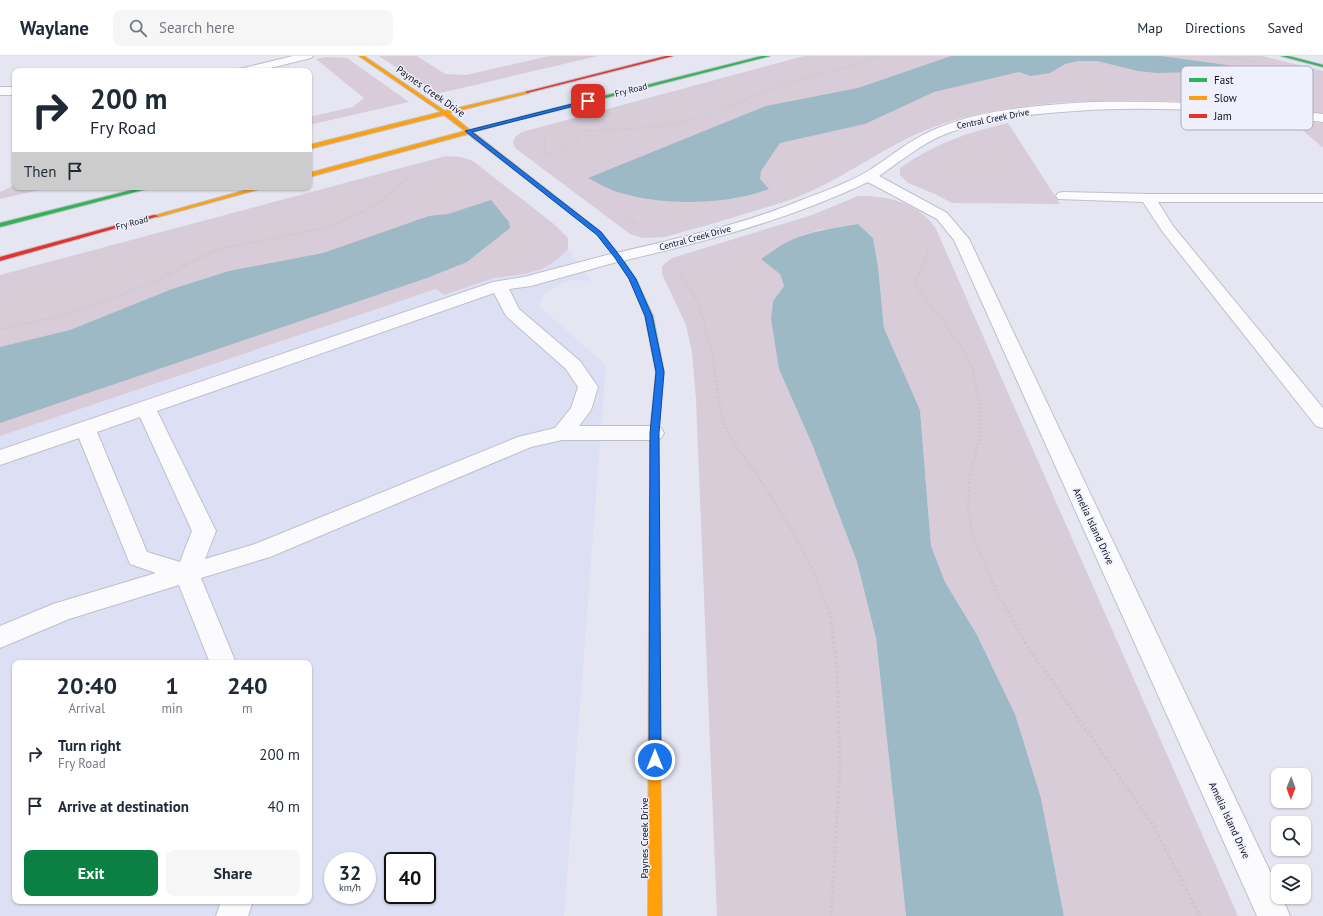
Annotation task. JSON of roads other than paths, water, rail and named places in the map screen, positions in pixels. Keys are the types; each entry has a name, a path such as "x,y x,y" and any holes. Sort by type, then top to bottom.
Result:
{"main road":[{"name":"Paynes Creek Drive","path":"361,56 445,113 599,233 618,257 632,279 649,316 660,372 654,433 655,916"},
{"path":"312,146 671,56"},
{"name":"Fry Road","path":"312,174 468,131 768,56"},
{"path":"1282,56 1323,66"},
{"path":"0,225 139,190"},
{"name":"Fry Road","path":"0,259 253,190"}],"street":[{"path":"256,68 307,56"},
{"path":"0,91 12,91"},
{"name":"Central Creek Drive","path":"0,458 499,286 546,277 618,257 683,242 740,226 813,201 868,176 914,145 952,127 1009,114 1046,109 1112,105 1181,106"},
{"name":"Central Creek Drive","path":"1313,117 1323,118"},
{"name":"Amelia Island Drive","path":"868,176 942,216 961,239 1274,916"},
{"path":"1063,196 1148,198 1323,198"},
{"path":"1148,198 1167,228 1323,421"},
{"path":"499,286 512,312 573,365 588,387 581,410 562,434"},
{"path":"146,408 204,531 187,574 222,660"},
{"path":"85,428 138,558 187,574"},
{"path":"0,637 62,611 262,551 525,442 562,434 654,433"},
{"path":"232,916 235,904"}]}
